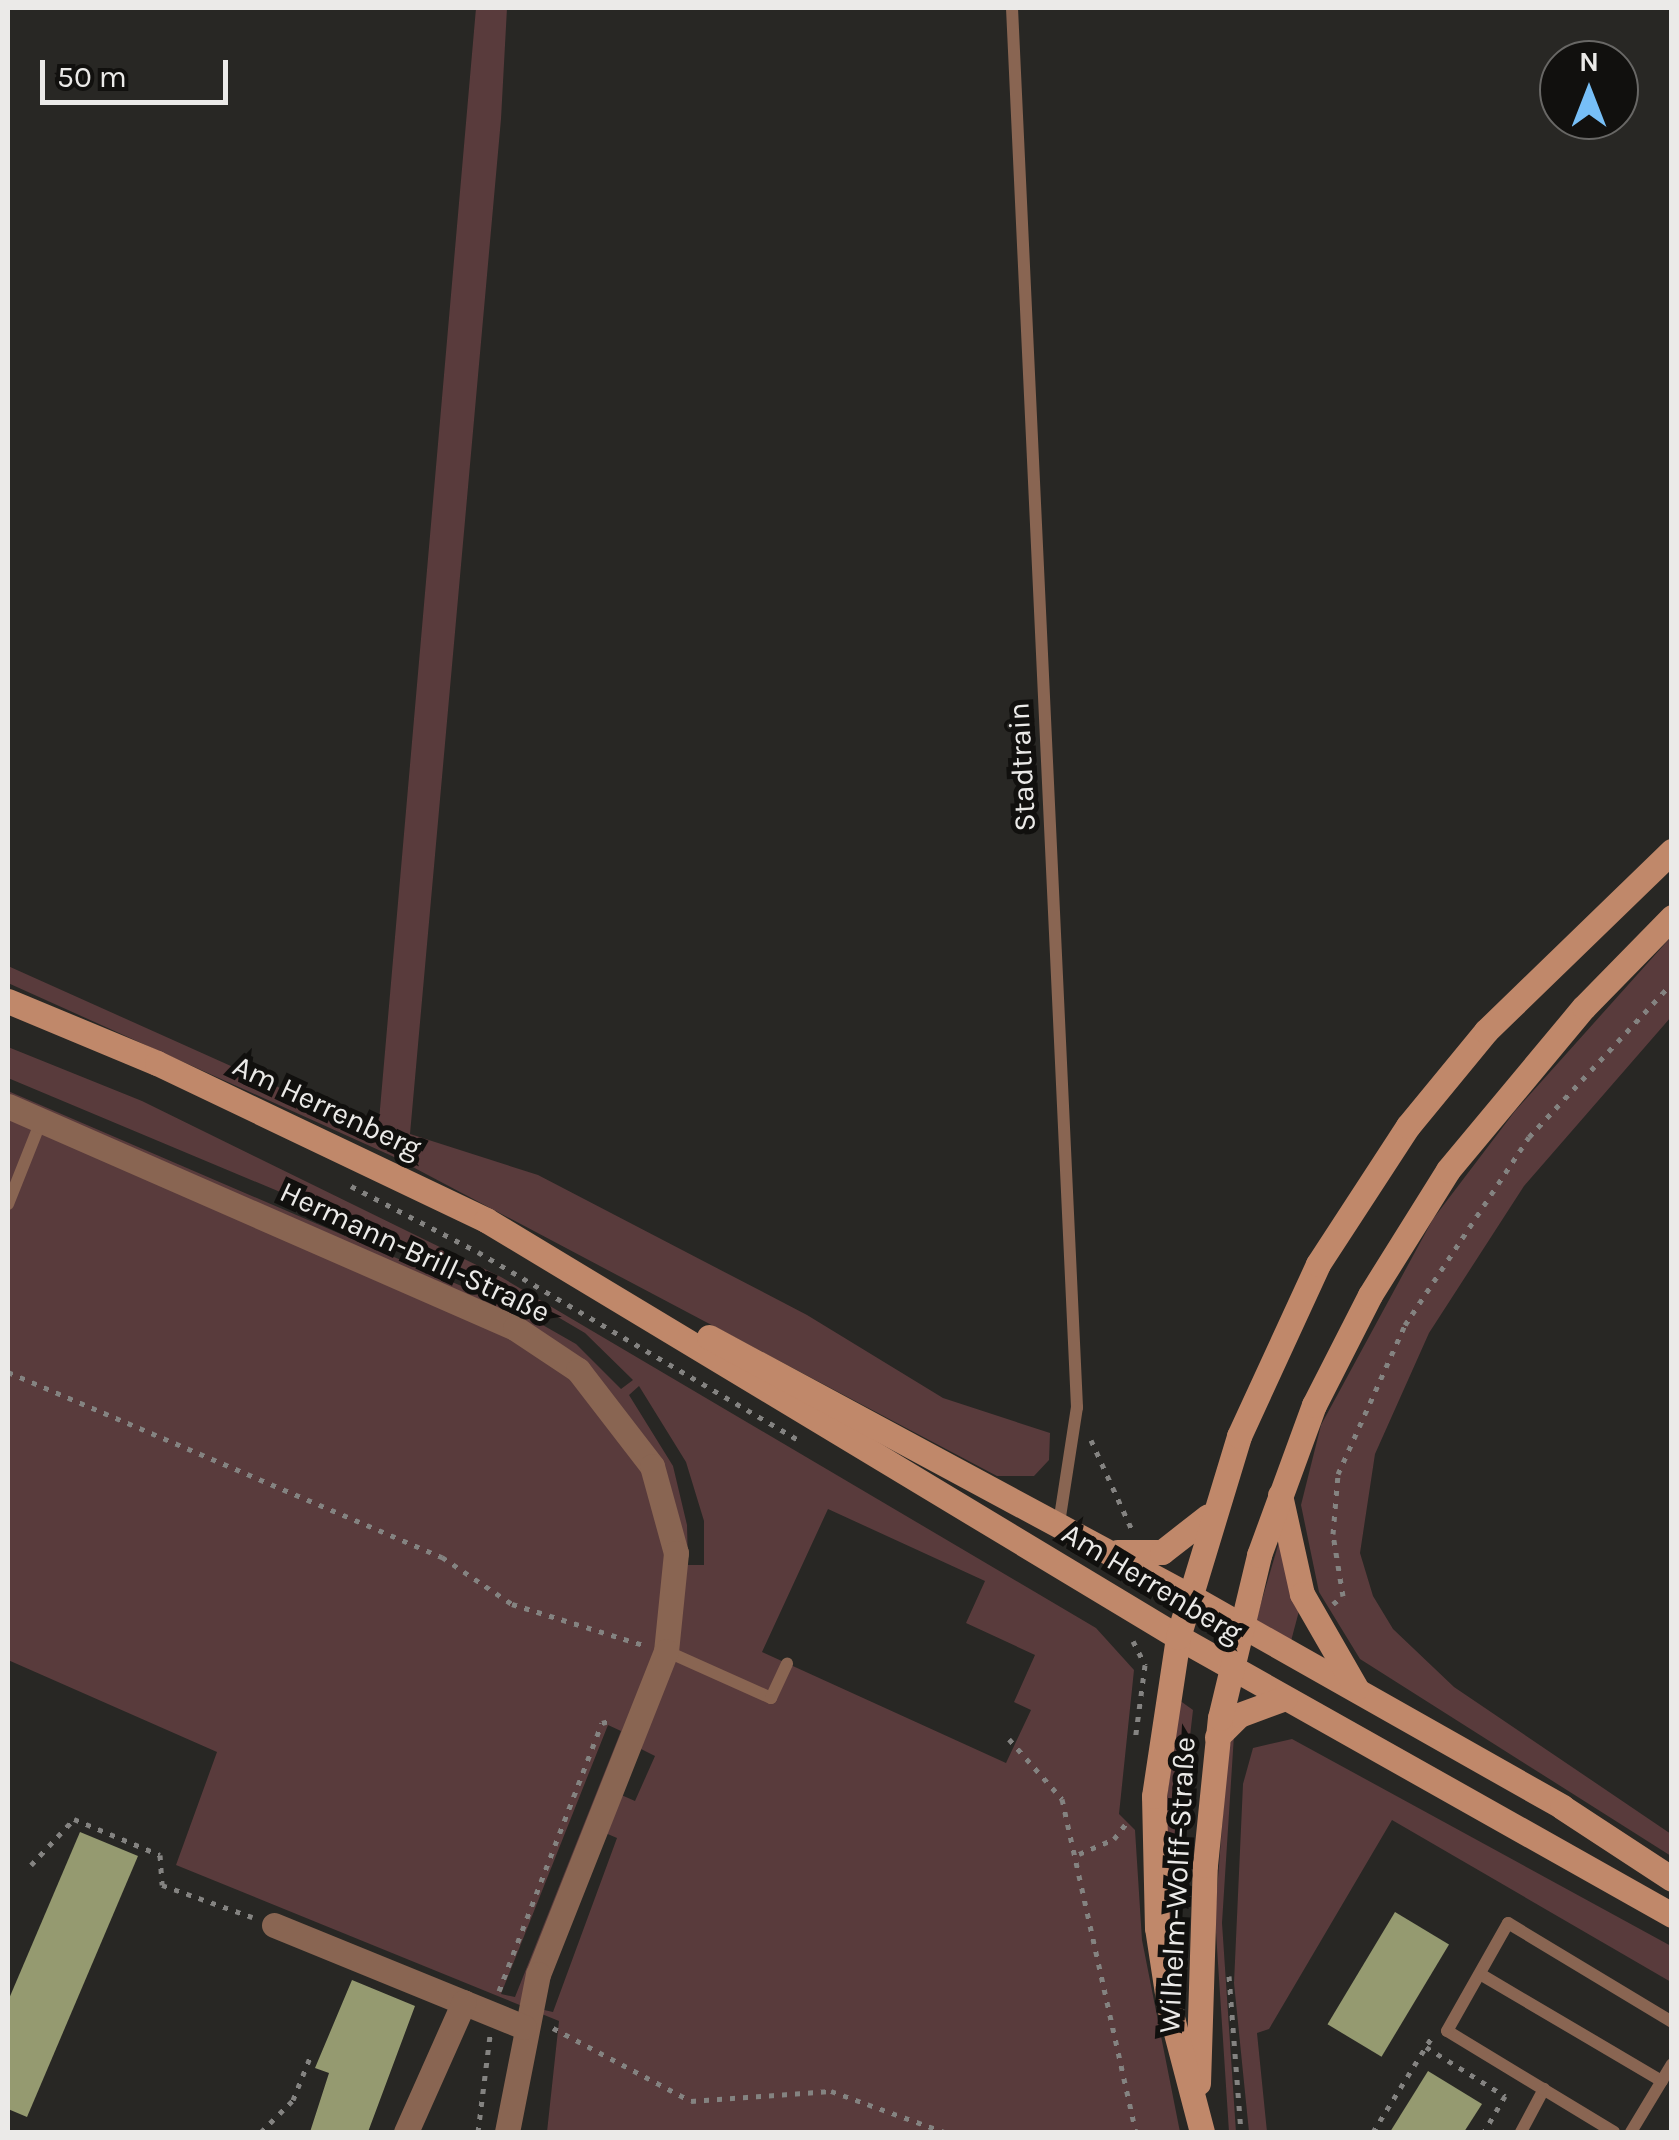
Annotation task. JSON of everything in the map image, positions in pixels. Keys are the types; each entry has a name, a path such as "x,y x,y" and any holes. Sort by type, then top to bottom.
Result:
{"main road":[{"name":"Wilhelm-Wolff-Straße","path":"1199,2120 1169,2006 1153,1868 1158,1750 1188,1594 1212,1512 1260,1382 1318,1264 1408,1126 1554,960 1672,851"},
{"name":"Wilhelm-Wolff-Straße","path":"1199,2120 1205,1866 1217,1737 1240,1625 1280,1490 1344,1344 1448,1170 1560,1033 1672,917"},
{"name":"Am Herrenberg","path":"8,1001 358,1158 610,1289 806,1384 1359,1692"},
{"name":"Am Herrenberg","path":"610,1289 1178,1637 1672,1915"},
{"path":"1280,1490 1312,1619 1359,1692 1562,1807 1672,1879"},
{"path":"1104,1548 1162,1552 1212,1512"},
{"path":"1217,1737 1239,1715 1285,1698"}],"street":[{"name":"Hermann-Brill-Straße","path":"8,1106 515,1328 578,1370 635,1437 667,1503 676,1553 666,1651 526,2019 506,2132"},
{"path":"274,1925 493,2014 526,2019"},
{"path":"406,2132 464,2002"}],"lane":[{"name":"Stadtrain","path":"1012,8 1076,1408 1059,1523"},
{"path":"8,1204 41,1120"},
{"path":"666,1651 771,1698 787,1664"},
{"path":"1614,2132 1447,2031 1508,1923 1672,2022"},
{"path":"1480,1974 1662,2082"},
{"path":"1632,2132 1672,2064"},
{"path":"1521,2132 1544,2090"}],"path":[{"path":"1312,1619 1344,1596 1333,1534 1338,1474 1405,1325 1529,1136 1672,983"},
{"path":"347,1184 478,1252 811,1448"},
{"path":"8,1372 442,1557 512,1604 666,1651"},
{"path":"1076,1408 1135,1538"},
{"path":"1128,1636 1144,1665 1133,1761"},
{"path":"478,2132 493,2014 602,1723 641,1714"},
{"path":"1010,1739 1062,1799 1079,1854 1136,2132"},
{"path":"1079,1854 1114,1839 1129,1818"},
{"path":"30,1865 74,1819 160,1855 162,1885 274,1925"},
{"path":"1228,1964 1241,2132"},
{"path":"526,2019 691,2101 832,2091 944,2132"},
{"path":"1374,2132 1439,2026 1447,2031"},
{"path":"1426,2047 1506,2096 1484,2132"},
{"path":"262,2132 293,2100 311,2055"}],"shaded area":[{"path":"476,8 507,8 501,119 410,1134 538,1175 807,1315 943,1398 1050,1433 1049,1460 1034,1476 997,1476 392,1156 8,983 8,966 378,1132"},
{"path":"1671,937 1671,1017 1524,1186 1429,1333 1375,1454 1360,1553 1373,1596 1393,1629 1454,1687 1671,1834 1671,1856 1360,1659 1319,1592 1301,1505 1321,1425 1433,1219 1515,1111"},
{"path":"8,1047 142,1101 501,1277 1096,1628 1134,1670 1119,1814 1135,1830 1142,1940 1180,2132 547,2132 559,2021 176,1865 217,1752 8,1660 8,1091 487,1297 495,1282 8,1078","holes":["512,1290 585,1333 633,1380 621,1389 576,1344 506,1304","639,1386 686,1462 704,1521 704,1565 688,1565 687,1525 673,1466 629,1395","828,1509 985,1581 966,1623 1035,1655 1014,1702 1031,1710 1006,1763 762,1652","608,1725 621,1731 515,1997 501,1994","639,1748 655,1756 635,1801 619,1794","603,1832 617,1838 553,2012 535,2008"]},
{"path":"1279,1542 1299,1611 1291,1641 1256,1620"},
{"path":"1179,1700 1193,1710 1180,1824 1178,1988 1167,1937 1166,1806"},
{"path":"1234,1735 1222,1923 1236,2132 1229,2132 1215,1917 1228,1749"},
{"path":"1292,1739 1671,1946 1671,1982 1392,1820 1269,2029 1257,2033 1267,2132 1249,2132 1234,1983 1243,1784 1253,1748"}],"building":[{"path":"80,1832 138,1856 27,2117 8,2109 8,2001"},
{"path":"1395,1912 1449,1944 1382,2057 1328,2024"},
{"path":"352,1980 415,2006 368,2132 310,2132 329,2073 315,2068"},
{"path":"1428,2071 1482,2104 1464,2132 1390,2132"}]}
